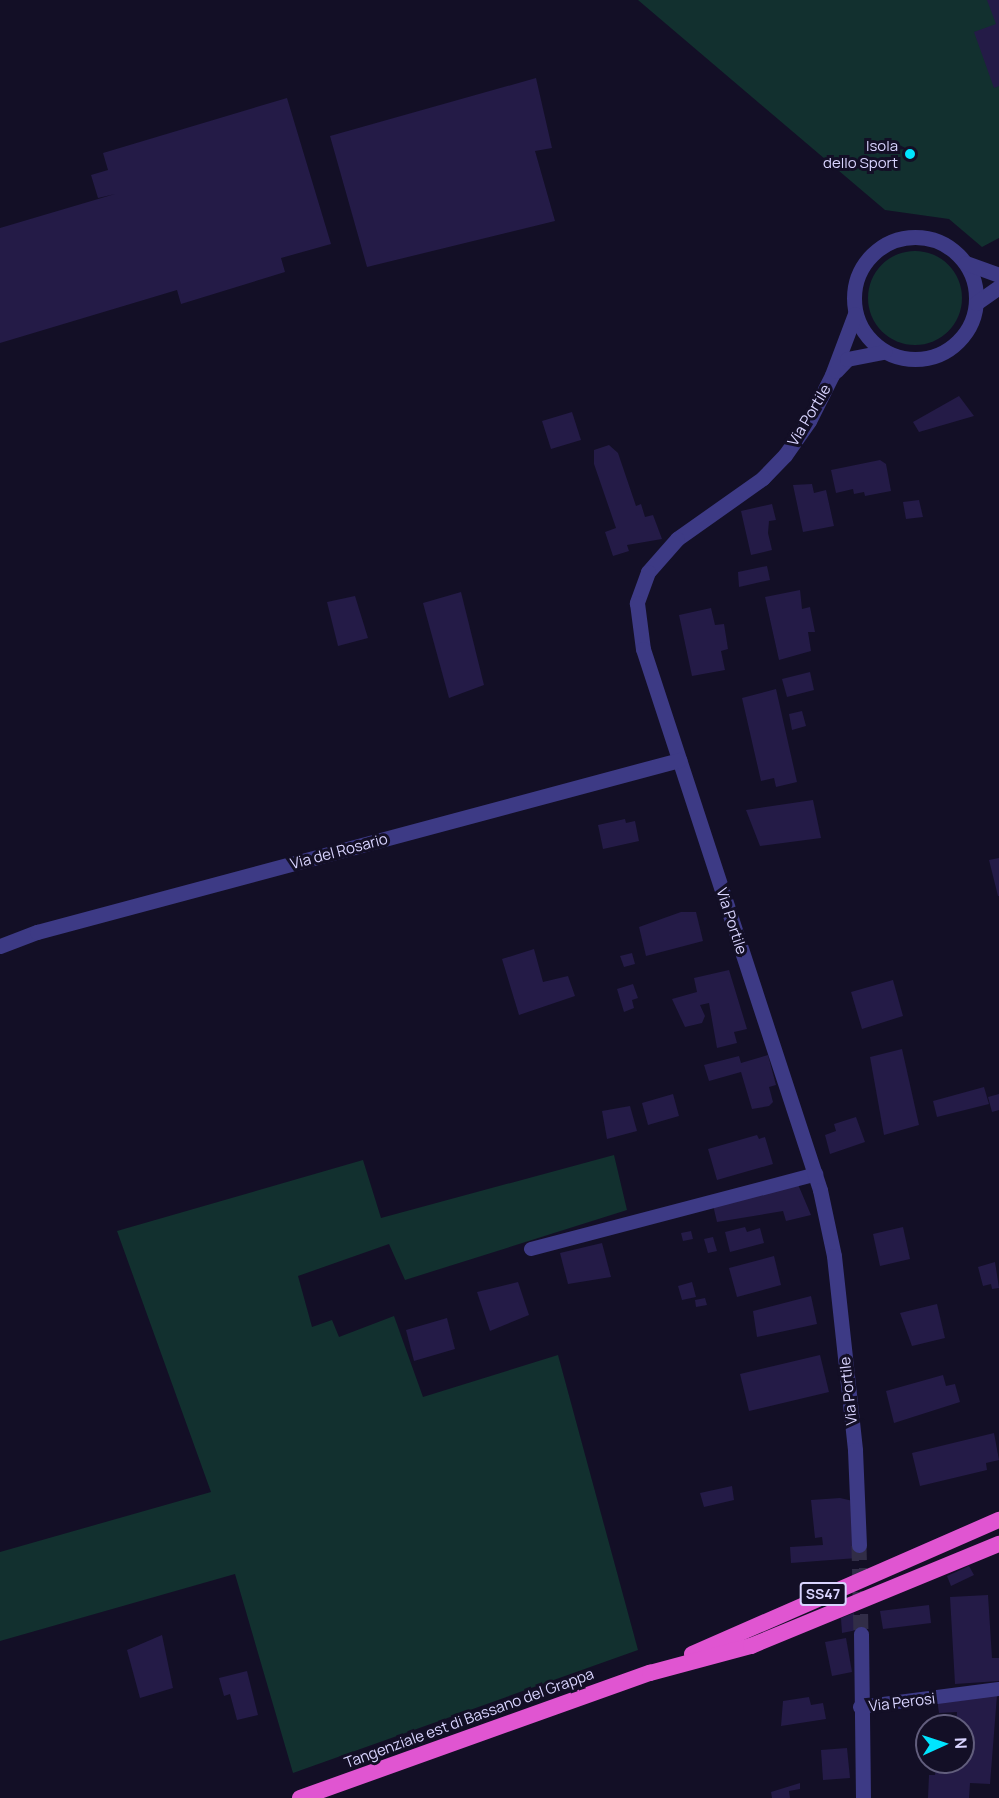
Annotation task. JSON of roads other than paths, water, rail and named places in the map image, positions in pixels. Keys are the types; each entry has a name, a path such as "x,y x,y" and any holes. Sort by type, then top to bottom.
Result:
{"highway":[{"name":"Tangenziale est di Bassano del Grappa","path":"300,1798 650,1673 999,1520"},
{"name":"Tangenziale est di Bassano del Grappa","path":"650,1673 751,1646 999,1544"}],"street":[{"path":"966,263 976,303 973,321 951,349 914,360 884,352 863,332 855,314 858,274 884,245 908,238 933,239 966,263 999,275"},
{"path":"976,303 999,287"},
{"name":"Via Portile","path":"855,314 832,375 785,454 764,478 677,539 641,585 637,603 643,649 816,1174 834,1256 855,1450 859,1545"},
{"name":"Via Portile","path":"832,375 847,359 884,352"},
{"name":"Via del Rosario","path":"0,946 37,932 679,760"},
{"path":"531,1249 816,1174"},
{"path":"860,1707 861,1634"},
{"name":"Via Perosi","path":"863,1798 860,1707 999,1689"}],"tunnel":[{"path":"859,1545 861,1634"}],"place":[{"name":"Isola dello Sport","path":"910,154"}]}
